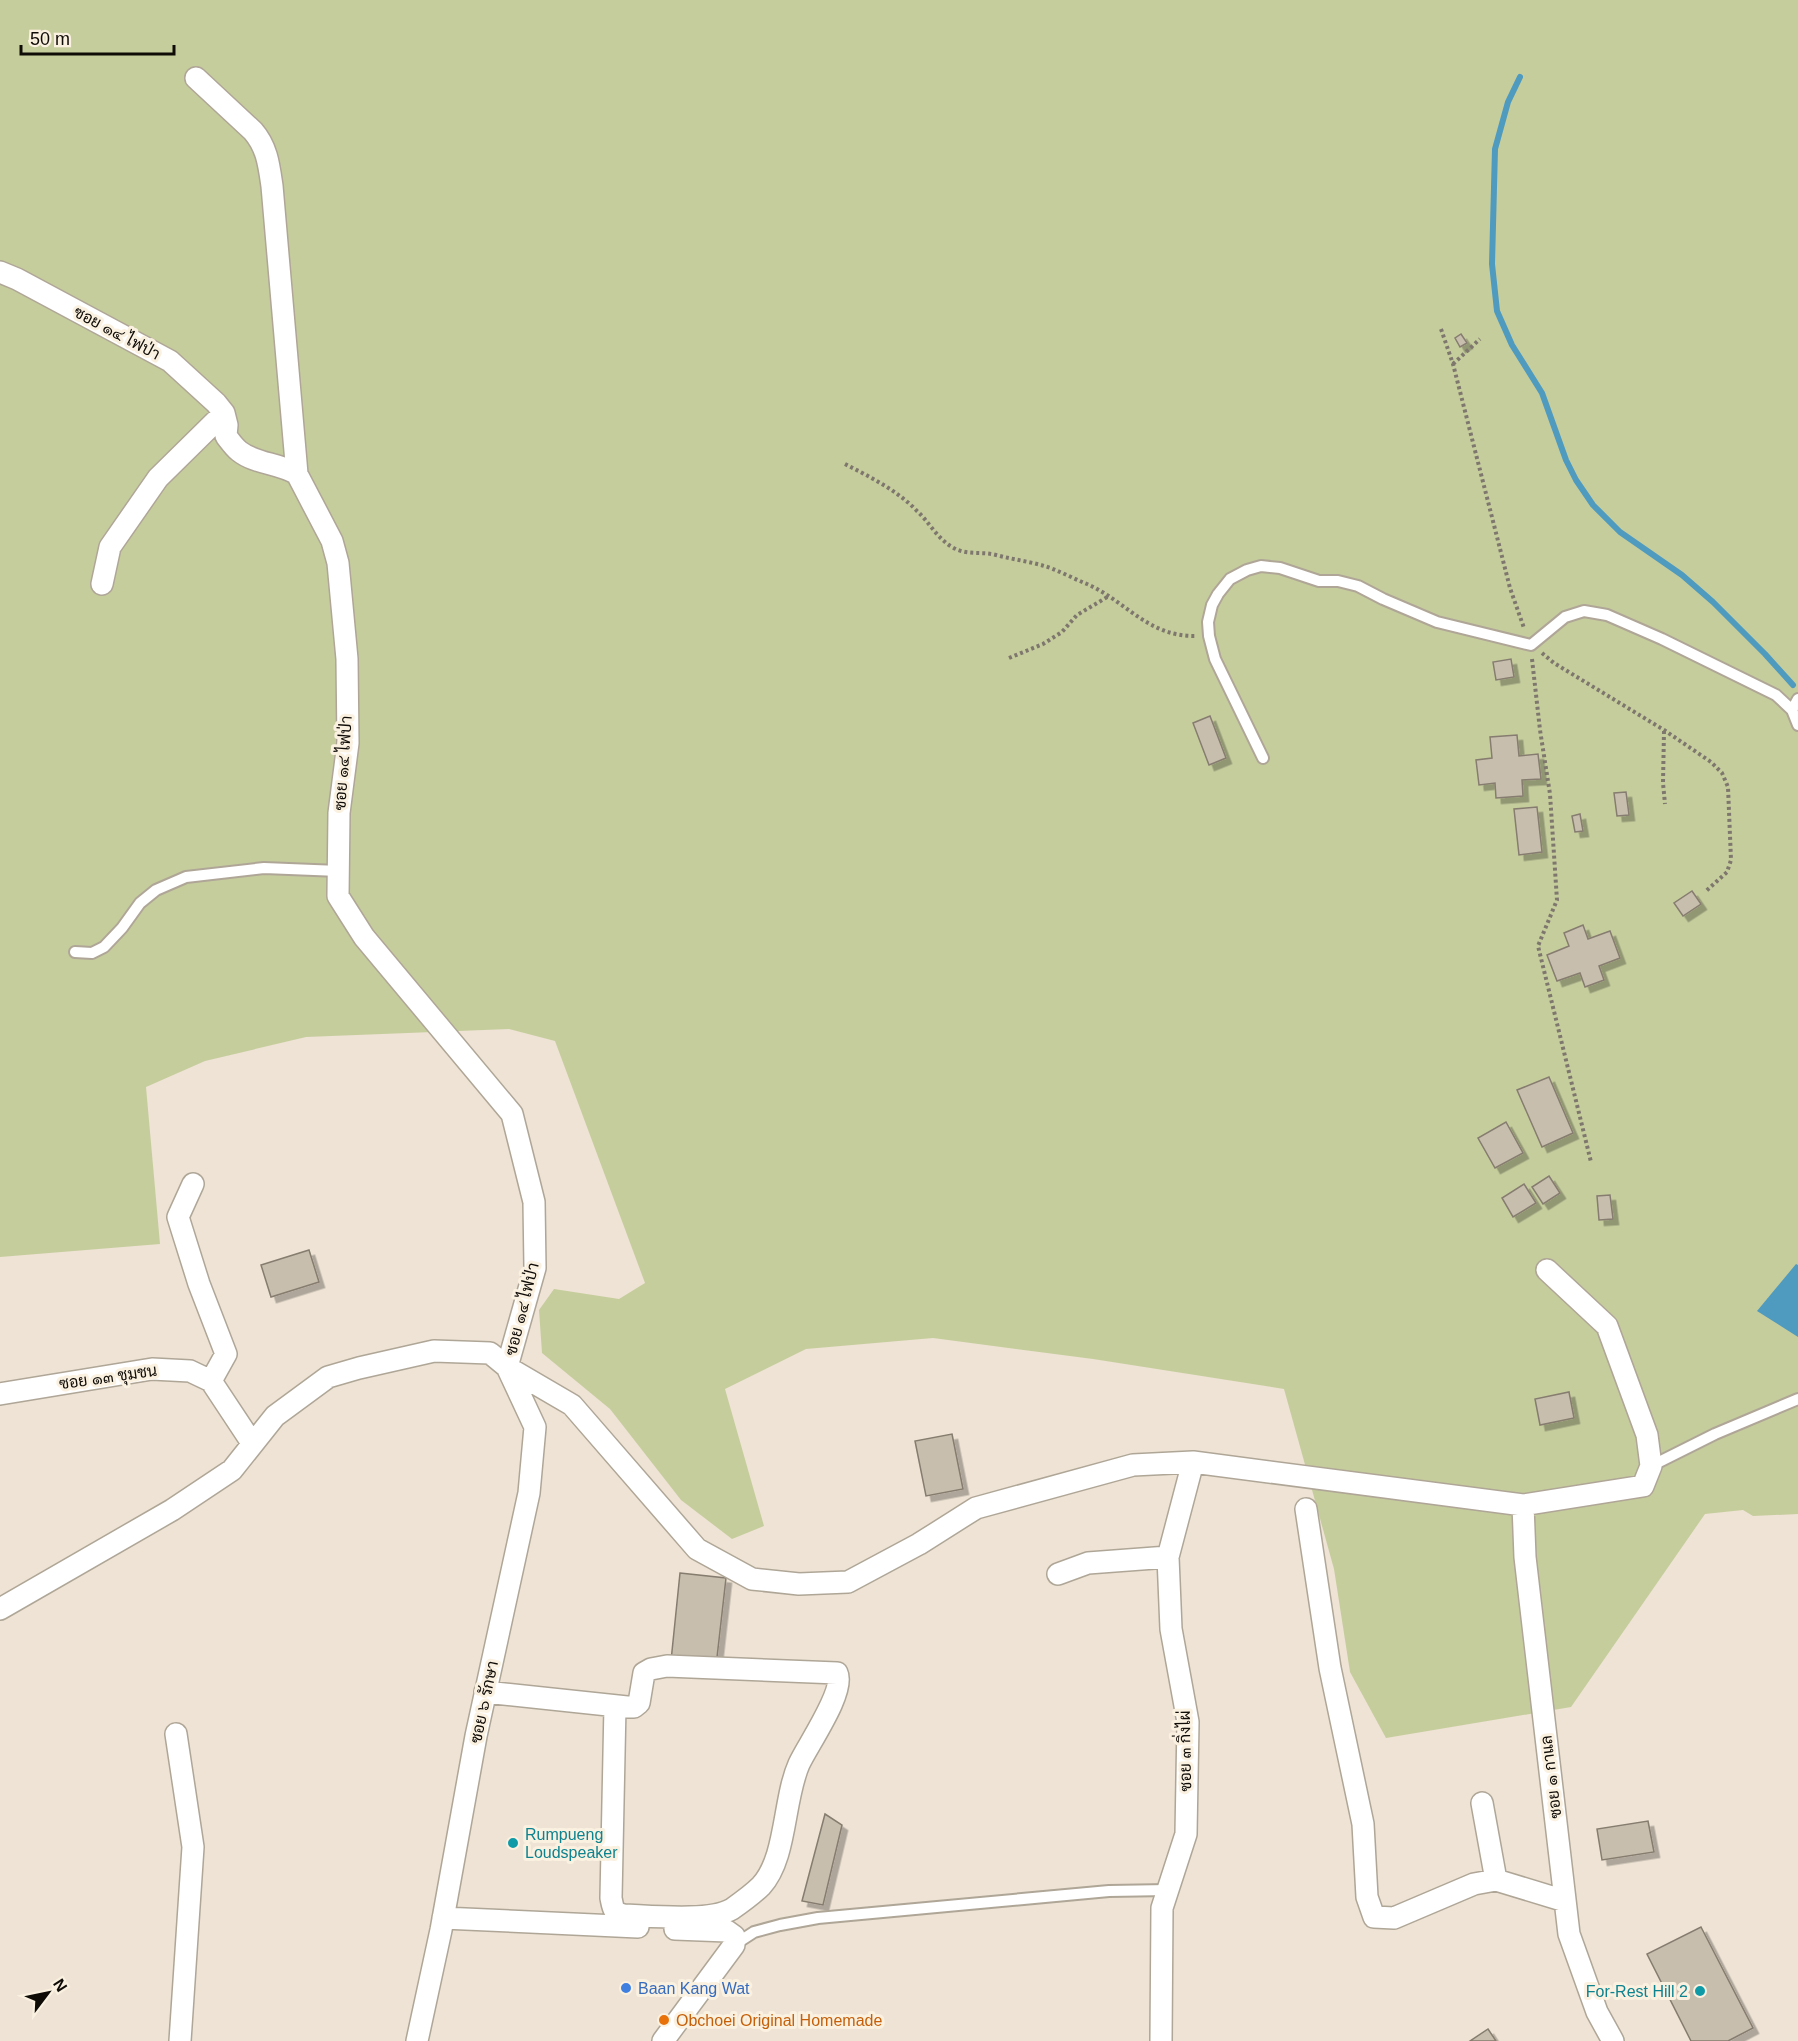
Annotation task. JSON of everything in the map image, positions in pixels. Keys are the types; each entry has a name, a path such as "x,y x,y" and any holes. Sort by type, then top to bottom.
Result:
{"street":[{"path":"196,78 253,131 267,153 272,186 297,474"},
{"name":"ซอย ๑๔ ไฟป่า","path":"0,272 170,361 224,413"},
{"path":"224,413 227,425 226,436 239,451 251,458 286,467 297,474"},
{"path":"102,584 110,548 158,478 224,413"},
{"name":"ซอย ๑๔ ไฟป่า","path":"297,474 332,541 338,563 347,659 348,743 339,813 338,896 364,937 512,1114 534,1202 535,1268 507,1367"},
{"path":"193,1184 178,1217 199,1284 226,1354 211,1381 252,1443"},
{"path":"0,1609 172,1510 232,1470 275,1416 328,1377 434,1351 490,1353 507,1367 572,1405 697,1549 752,1579 799,1584 848,1582 919,1544 976,1508 1133,1465 1193,1462 1523,1505 1643,1486 1651,1466 1647,1435 1607,1326 1547,1270"},
{"name":"ซอย ๖ รักษา","path":"417,2041 443,1918 485,1692 529,1493 534,1427 507,1367"},
{"name":"ซอย ๑๓ ชุมชน","path":"0,1394 152,1369 190,1371 211,1381"},
{"name":"ซอย ๓ กิ่งไผ่","path":"1161,2041 1162,1908 1186,1834 1188,1722 1171,1629 1168,1557 1193,1462"},
{"name":"ซอย ๑ กาแล","path":"1523,1505 1525,1557 1569,1934 1597,2012 1612,2041"},
{"path":"1306,1509 1330,1668 1363,1824 1367,1897 1374,1917 1394,1918 1474,1884 1496,1880 1565,1901"},
{"path":"1058,1574 1088,1563 1168,1557"},
{"path":"485,1692 634,1707 639,1703 644,1673 667,1666 838,1675 834,1698 798,1765 773,1865 762,1885 731,1909 719,1915 671,1917 624,1915 617,1914 613,1910 611,1898 615,1706"},
{"path":"176,1734 194,1848 180,2041"},
{"path":"1482,1803 1496,1880"},
{"path":"443,1918 727,1931 734,1936 734,1945 663,2041"}],"lane":[{"path":"1263,759 1215,659 1208,622 1212,605 1230,579 1261,566 1280,568 1319,581 1338,581 1358,586 1383,600 1437,622 1531,645 1565,617 1584,611 1607,615 1776,694 1792,710 1798,724"},
{"path":"1792,710 1798,699"},
{"path":"75,952 92,953 104,947 123,928 140,903 156,890 186,877 264,867 339,871"},
{"path":"1651,1466 1715,1434 1798,1399"},
{"path":"734,1945 754,1932 818,1918 1109,1891 1168,1890"}],"path":[{"path":"1441,329 1453,364 1510,588 1531,645 1540,730 1550,794 1557,900 1538,945 1591,1162"},
{"path":"1453,364 1480,339"},
{"path":"845,464 885,485 906,501 952,547 969,554 993,554 1020,562 1042,565 1090,585 1110,596 1136,617 1162,630 1191,636 1209,636"},
{"path":"1009,658 1043,644 1062,632 1077,615 1110,596"},
{"path":"1531,645 1554,663 1664,730 1711,762 1722,773 1728,788 1727,810 1731,860 1727,872 1705,892"},
{"path":"1664,730 1665,804"}],"green space":[{"path":"0,0 1798,0 1798,1514 1753,1516 1743,1510 1705,1514 1571,1707 1386,1738 1350,1672 1334,1569 1284,1389 1093,1359 933,1338 806,1349 725,1389 764,1526 732,1539 681,1500 610,1409 542,1353 539,1310 554,1289 619,1299 645,1283 555,1041 509,1029 306,1037 205,1061 146,1087 160,1244 0,1257"}],"water":[{"path":"1796,1264 1798,1265 1798,1337 1757,1311"}],"building":[{"path":"1461,334 1467,343 1460,347 1455,338"},
{"path":"1511,659 1514,677 1496,680 1493,662"},
{"path":"1210,716 1226,758 1209,765 1193,723"},
{"path":"1517,735 1519,756 1538,754 1541,779 1522,780 1523,796 1496,798 1495,783 1479,785 1476,760 1492,758 1490,737"},
{"path":"1626,792 1629,815 1617,816 1614,793"},
{"path":"1537,807 1542,852 1519,855 1514,809"},
{"path":"1580,814 1583,831 1575,832 1572,816"},
{"path":"1692,891 1701,904 1683,916 1674,903"},
{"path":"1583,925 1588,939 1610,931 1620,958 1599,966 1604,980 1585,987 1580,973 1557,981 1547,955 1569,946 1564,933"},
{"path":"1549,1077 1573,1133 1542,1147 1517,1090"},
{"path":"1506,1122 1523,1153 1495,1168 1478,1138"},
{"path":"1549,1176 1560,1193 1543,1204 1532,1187"},
{"path":"1524,1184 1536,1203 1513,1217 1502,1198"},
{"path":"1610,1195 1613,1219 1599,1220 1597,1196"},
{"path":"309,1250 319,1282 271,1297 261,1265"},
{"path":"1569,1392 1574,1418 1540,1425 1535,1399"},
{"path":"952,1434 963,1489 926,1496 915,1441"},
{"path":"680,1573 726,1578 716,1666 671,1661"},
{"path":"825,1814 842,1825 823,1905 802,1901"},
{"path":"1648,1821 1654,1852 1602,1860 1597,1829"},
{"name":"For-Rest Hill 2","path":"1701,1927 1753,2028 1728,2041 1691,2041 1647,1954"},
{"path":"1488,2029 1496,2041 1470,2041"}],"waterway":[{"path":"1520,77 1508,102 1495,149 1492,264 1497,311 1512,345 1542,393 1566,460 1593,505 1620,532 1682,575 1713,602 1793,685"}],"place":[{"name":"Rumpueng Loudspeaker","path":"513,1843"},
{"name":"Baan Kang Wat","path":"626,1988"},
{"name":"For-Rest Hill 2","path":"1700,1991"},
{"name":"Obchoei Original Homemade","path":"664,2020"}]}
